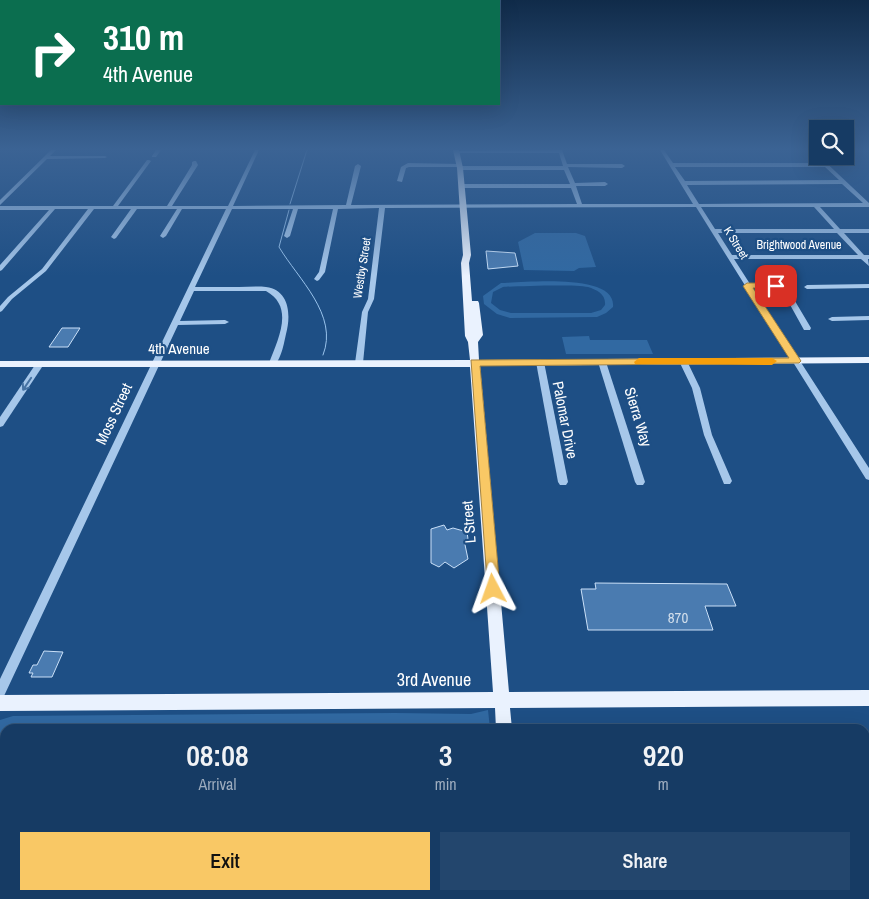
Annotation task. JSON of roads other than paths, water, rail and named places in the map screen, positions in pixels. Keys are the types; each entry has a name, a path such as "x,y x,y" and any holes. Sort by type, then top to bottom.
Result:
{"main road":[{"name":"L Street","path":"462,192 467,255 465,263 469,331 473,342 475,362 504,724"},
{"name":"4th Avenue","path":"0,364 869,360"},
{"name":"3rd Avenue","path":"0,703 869,698"}],"street":[{"path":"0,203 11,192"},
{"path":"114,208 126,192"},
{"path":"168,208 178,192"},
{"name":"Moss Street","path":"0,692 236,192"},
{"path":"348,206 352,192"},
{"path":"575,192 580,206"},
{"name":"K Street","path":"688,192 869,476"},
{"path":"854,192 868,205"},
{"path":"0,208 868,205"},
{"name":"Westby Street","path":"359,363 365,312 371,299 382,206"},
{"path":"816,206 866,257 869,264"},
{"path":"317,279 322,272 336,207"},
{"path":"0,269 53,208"},
{"path":"0,310 10,298 44,270 92,208"},
{"path":"114,236 135,208"},
{"path":"163,236 180,208"},
{"path":"287,236 296,208"},
{"path":"713,231 869,231"},
{"name":"Brightwood Avenue","path":"729,256 866,257"},
{"path":"747,286 776,286 782,288 786,291 807,328"},
{"path":"807,286 869,286"},
{"path":"190,290 267,289 278,294 282,298 286,325 273,363"},
{"path":"832,319 869,318"},
{"path":"174,323 224,322"},
{"path":"683,361 696,388 708,435 727,481"},
{"name":"Palomar Drive","path":"540,362 562,482"},
{"name":"Sierra Way","path":"602,362 640,482"},
{"path":"0,424 40,364"}],"waterway":[{"path":"290,204 294,192"},
{"path":"289,210 279,247 314,298 321,312 326,326 323,355"}]}
